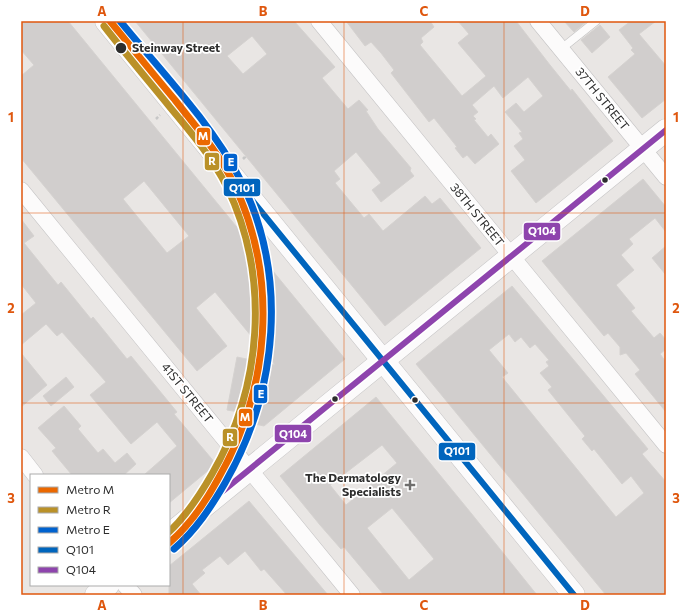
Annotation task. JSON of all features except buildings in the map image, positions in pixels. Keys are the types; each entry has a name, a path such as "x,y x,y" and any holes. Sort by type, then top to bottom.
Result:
{"street":[{"path":"106,21 574,595"},
{"name":"38TH STREET","path":"319,21 666,446"},
{"name":"37TH STREET","path":"538,21 666,177"},
{"path":"170,534 666,130"},
{"name":"41ST STREET","path":"21,190 352,595"},
{"path":"21,457 35,474"},
{"path":"96,595 107,586"},
{"path":"126,586 134,595"}],"lane":[{"path":"561,49 596,21"}],"path":[{"path":"156,119 160,116"}],"metro line":[{"name":"M","path":"110,21 199,130 228,173 234,184 248,220 258,258 262,295 262,333 258,371 249,408 235,444 208,497 184,529 170,542"},
{"name":"E","path":"120,21 200,118 215,138 240,179 256,216 266,254 271,293 271,332 266,372 257,410 243,447 225,483 209,509 196,526 174,549"},
{"name":"R","path":"104,26 193,135 215,165 227,187 241,222 250,258 255,295 255,332 250,369 242,405 229,440 203,490 182,519 170,531"}],"transit line":[{"name":"Q101","path":"106,21 574,595"},
{"name":"Q104","path":"170,534 666,130"}],"place":[{"name":"Steinway Street","path":"121,48"},
{"name":"The Dermatology Specialists","path":"410,485"}]}
